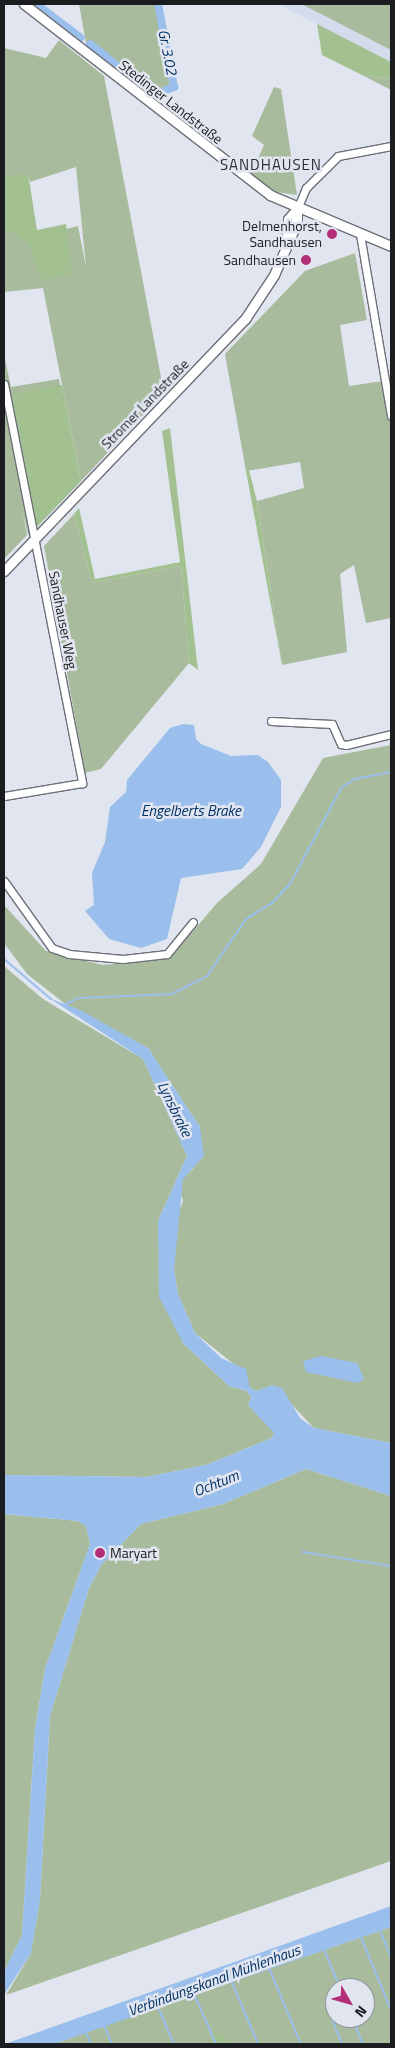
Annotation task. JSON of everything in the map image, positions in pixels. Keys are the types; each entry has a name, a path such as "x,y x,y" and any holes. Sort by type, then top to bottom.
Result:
{"main road":[{"name":"Stedinger Landstraße","path":"24,4 233,169 297,208 391,246"},
{"name":"Stromer Landstraße","path":"4,571 246,319 274,275 297,222 297,208"}],"street":[{"path":"297,208 306,188 338,156 391,146"},
{"path":"360,234 391,415"},
{"name":"Sandhauser Weg","path":"4,384 82,783 4,796"},
{"path":"271,721 332,724 341,744 346,745 391,734"},
{"path":"4,881 52,948 69,954 123,959 167,954 193,922"}],"shaded area":[{"path":"278,4 301,4 391,50 391,62"}],"green space":[{"path":"79,4 156,4 172,85 150,94 86,43"},
{"path":"301,4 391,4 391,50 319,13"},
{"path":"317,24 391,62 391,79 364,76 322,55"},
{"path":"59,40 104,76 164,393 81,481 43,288 4,292 4,48 46,58","holes":["76,167 86,267 78,226 28,239 28,173 30,182"]},
{"path":"364,76 391,79 391,90"},
{"path":"274,87 281,89 297,195 276,192 250,176 264,145 252,136"},
{"path":"28,173 37,230 66,224 72,273 42,281 28,244 14,232 4,233 4,177"},
{"path":"355,253 367,320 340,325 349,386 383,381 391,421 391,618 366,623 354,565 340,574 347,652 282,665 257,501 304,488 300,462 246,471 225,354 305,271"},
{"path":"4,355 11,387 59,379 77,485 28,535 22,510 27,535 4,559"},
{"path":"62,385 81,481 35,529 9,395"},
{"path":"170,428 198,670 189,663 181,566 92,583 74,514 79,508 95,579 180,562 162,431"},
{"path":"249,470 257,501 282,665 246,471"},
{"path":"74,514 92,583 181,566 189,663 101,769 85,773 44,546"},
{"path":"391,745 391,1443 314,1428 273,1385 256,1391 250,1388 235,1365 195,1333 178,1294 174,1270 177,1216 183,1201 180,1191 183,1178 193,1169 200,1127 148,1048 64,1003 27,974 4,943 4,905 46,951 103,965 170,958 217,903 261,864 323,758"},
{"path":"4,966 43,999 143,1059 187,1156 158,1221 183,1343 229,1386 247,1391 251,1397 248,1405 275,1433 272,1438 206,1465 147,1477 4,1475"},
{"path":"306,1469 391,1496 391,1861 6,1995 31,1953 40,1899 50,1716 89,1588 102,1564 141,1524 223,1504"},
{"path":"4,1514 78,1521 86,1526 90,1544 45,1669 35,1729 22,1935 4,1972"},
{"path":"391,1927 391,2044 54,2044 146,2011"},
{"path":"220,2034 232,2044 216,2044 212,2036"}],"water":[{"name":"Engelberts Brake","path":"183,724 194,725 196,739 201,744 231,756 258,755 268,762 281,780 281,807 261,847 242,869 181,878 167,939 141,948 109,939 85,911 94,905 92,873 105,842 110,807 126,792 127,780 170,728"},
{"name":"Ochtum","path":"49,998 80,1010 148,1048 200,1127 204,1156 183,1179 174,1270 178,1294 195,1333 221,1358 246,1369 250,1388 256,1391 273,1385 282,1388 300,1418 314,1428 391,1443 391,1496 306,1469 223,1504 141,1524 102,1564 89,1588 50,1716 40,1899 31,1953 4,1995 4,1972 22,1935 35,1729 45,1669 90,1544 86,1526 78,1521 4,1514 4,1475 147,1477 206,1465 272,1438 274,1433 248,1405 251,1397 247,1391 229,1386 183,1343 159,1297 158,1221 187,1156 143,1059"},
{"path":"321,1356 357,1363 364,1379 358,1383 306,1372 303,1361"},
{"name":"Verbindungskanal Mühlenhaus","path":"391,1906 391,1927 54,2044 5,2044"}],"waterway":[{"name":"Gr. 3.02","path":"36,4 81,38"},
{"name":"Gr. 3.02","path":"90,44 154,95 174,87 158,4"},
{"path":"66,1004 79,998 172,994 207,976 246,919 272,903 290,884 341,788 355,779 391,772"},
{"name":"Lynsbrake","path":"4,959 51,999"},
{"path":"303,1552 391,1566"},
{"path":"379,1928 391,1958"},
{"path":"360,1935 391,2010"},
{"path":"324,1949 336,1978"},
{"name":"Verbindungskanal Mühlenhaus","path":"269,1968 301,2044"},
{"name":"Verbindungskanal Mühlenhaus","path":"231,1980 258,2044"},
{"name":"Verbindungskanal Mühlenhaus","path":"194,1994 216,2044"},
{"name":"Verbindungskanal Mühlenhaus","path":"157,2005 174,2044"},
{"path":"104,2025 112,2044"},
{"path":"336,2028 342,2044"},
{"path":"356,2028 363,2044"},
{"path":"85,2031 91,2044"}],"place":[{"name":"Delmenhorst, Sandhausen","path":"332,234"},
{"name":"Sandhausen","path":"306,260"},
{"name":"Maryart","path":"100,1553"}],"district":[{"name":"SANDHAUSEN","path":"271,165"}]}
